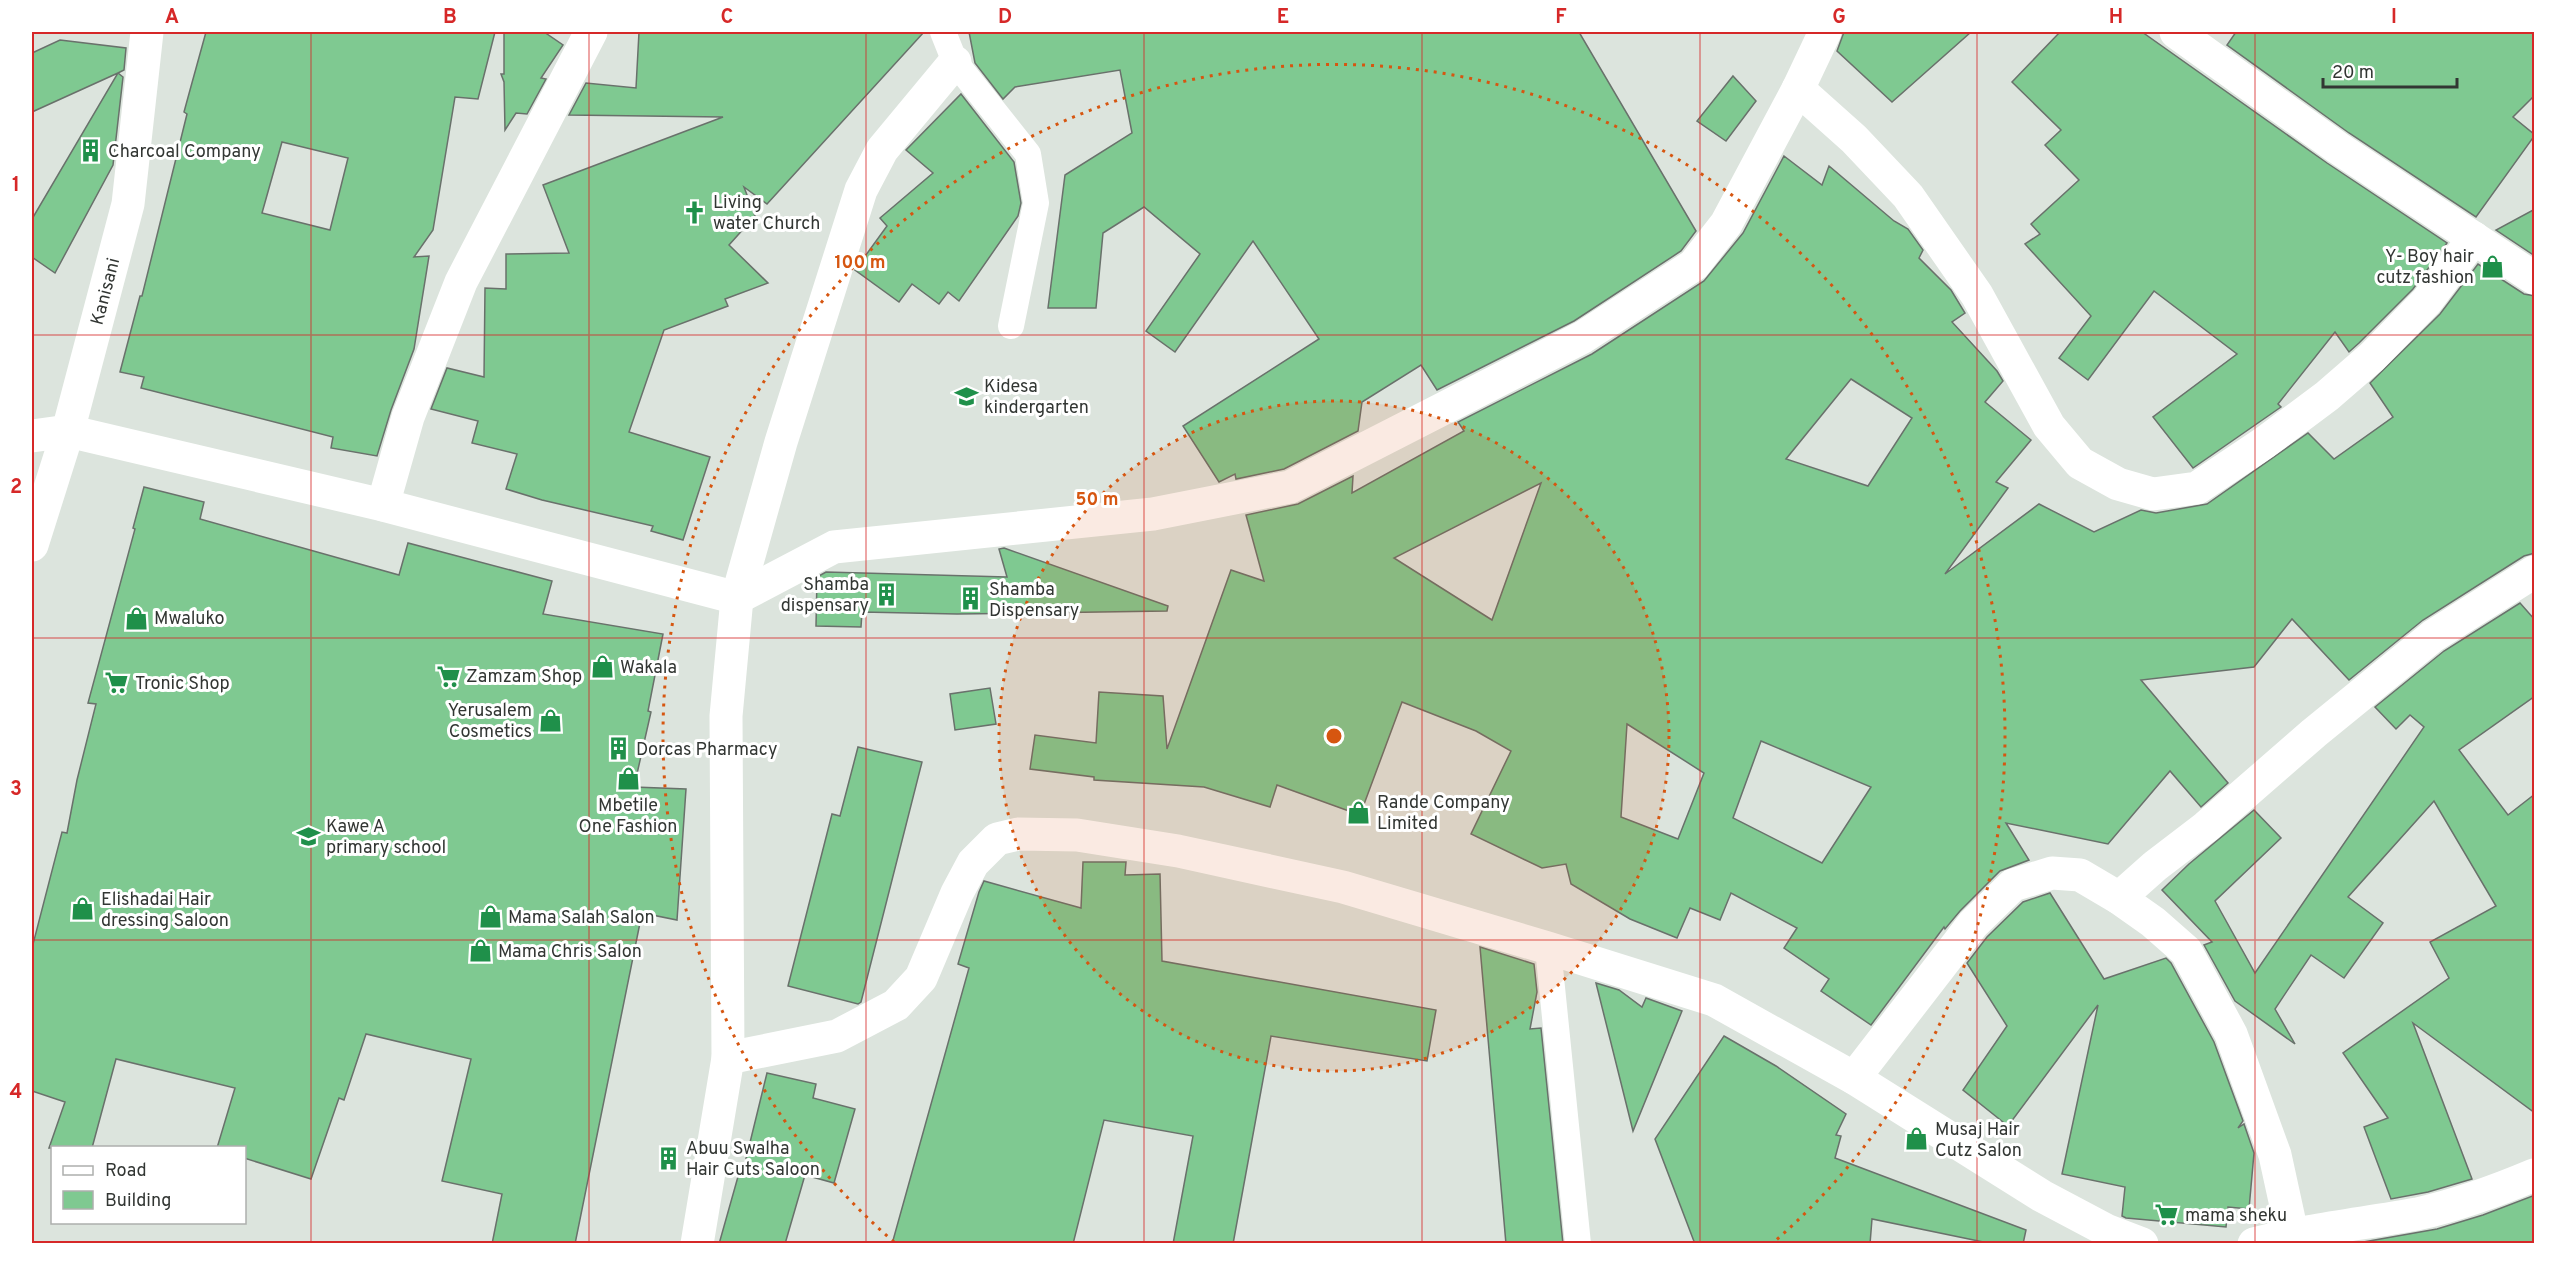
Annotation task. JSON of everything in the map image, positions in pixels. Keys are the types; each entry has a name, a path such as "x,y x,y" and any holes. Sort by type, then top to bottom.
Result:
{"street":[{"name":"Kanisani","path":"32,545 68,431 128,204 147,32"},
{"path":"383,505 408,417 461,282 591,32"},
{"path":"32,436 68,431 383,505 737,598 834,547 1153,514 1290,487 1583,337 1694,265 1726,224 1825,32"},
{"path":"2176,32 2338,148 2535,278"},
{"path":"697,1244 728,1058 726,716 737,598 781,442 861,190 882,150 955,62"},
{"path":"1797,89 1854,139 1908,196 1977,296 2049,426 2080,463 2118,484 2153,494 2197,488 2264,443 2327,396 2372,357 2427,302 2474,238"},
{"path":"2119,898 2433,636 2535,572"},
{"path":"728,1058 837,1036 896,1005 921,978 957,893 973,863 997,839 1018,834 1077,835 1178,851 1343,887 1714,1000 1854,1078 2042,1196 2108,1231 2142,1244"},
{"path":"1854,1078 1973,924 2013,885 2052,873 2080,875 2153,922 2186,951 2231,1034 2275,1155 2292,1233"},
{"path":"2254,1244 2292,1233 2417,1214 2470,1200 2535,1176"}],"lane":[{"path":"943,32 955,62 1028,154 1036,203 1011,326"},
{"path":"1548,948 1578,1244"}],"building":[{"path":"206,32 495,32 478,99 455,97 433,230 414,257 429,256 414,349 391,410 377,456 331,448 333,437 141,388 144,377 120,372 140,296 142,296 187,114 184,112","holes":["282,142 348,158 330,230 262,213"]},
{"path":"504,32 544,32 563,45 541,78 546,79 527,114 516,113 505,130 504,82 501,74 504,74"},
{"path":"639,32 924,32 767,204 744,187 755,216 729,245 768,283 725,299 728,306 664,330 629,432 710,457 683,540 651,531 653,526 542,500 506,489 517,454 472,443 478,421 431,409 447,368 484,377 485,288 506,289 506,254 569,253 543,185 723,117 569,115 586,83 636,88"},
{"path":"969,32 1579,32 1696,231 1681,251 1574,321 1437,390 1421,365 1362,402 1358,431 1284,469 1236,479 1235,474 1219,482 1183,426 1319,339 1253,241 1175,352 1146,331 1200,254 1144,207 1103,233 1096,308 1048,308 1065,175 1132,133 1120,70 1015,87 1003,99 975,63"},
{"path":"1844,32 1971,32 1892,102 1837,51"},
{"path":"2060,32 2142,32 2327,163 2447,243 2413,289 2349,352 2335,332 2278,404 2281,407 2193,468 2153,417 2237,354 2154,291 2088,380 2059,358 2091,316 2025,244 2040,234 2031,224 2079,180 2045,145 2061,130 2012,82"},
{"path":"2236,32 2535,32 2535,95 2513,117 2535,135 2476,217 2349,133 2227,45"},
{"path":"60,40 126,48 124,70 32,112 32,53"},
{"name":"Charcoal Company","path":"118,73 123,77 113,165 55,273 32,257 32,219"},
{"path":"1733,76 1756,101 1726,141 1697,121"},
{"path":"961,94 1014,162 1021,203 1018,216 959,301 948,292 939,304 912,284 899,302 855,270 887,226 880,218 933,173 906,150"},
{"path":"1784,156 1822,185 1829,166 1894,221 1908,229 1923,250 1919,258 1951,290 1965,313 1952,322 1997,371 2003,381 1985,402 2031,440 1996,482 2008,488 1945,574 2039,504 2094,532 2141,510 2156,513 2207,504 2308,433 2334,459 2393,417 2370,383 2440,314 2478,264 2524,294 2535,296 2535,553 2524,556 2423,620 2349,680 2292,619 2254,667 2141,680 2228,783 2201,807 2170,771 2108,844 2006,823 2029,860 2000,871 1945,929 1944,927 1871,1025 1821,991 1829,979 1784,948 1797,928 1731,893 1720,920 1690,908 1677,938 1630,919 1571,884 1566,864 1542,868 1471,834 1511,751 1476,731 1402,702 1360,815 1277,785 1270,807 1204,787 1094,780 1094,777 1030,769 1035,735 1096,743 1099,692 1163,696 1167,749 1231,570 1264,581 1246,515 1298,504 1353,476 1352,493 1464,431 1458,422 1592,354 1704,281 1743,233","holes":["1851,379 1912,418 1868,486 1786,459","1541,483 1492,620 1394,558","1627,724 1704,773 1678,839 1621,817","1761,741 1871,787 1822,863 1733,818"]},
{"path":"2535,209 2535,256 2496,230"},
{"path":"144,487 204,502 200,519 399,575 408,543 552,581 543,614 663,634 648,711 651,712 634,787 686,789 677,920 642,913 575,1244 492,1244 502,1194 442,1181 471,1059 366,1034 344,1100 339,1098 311,1179 246,1159 246,1146 218,1146 235,1088 116,1059 93,1146 51,1146 49,1148 65,1102 32,1091 32,948 62,832 67,833 77,780 96,704 88,703 135,529 133,528"},
{"name":"Shamba Dispensary","path":"1004,548 1168,606 1167,611 957,614 862,612 861,627 816,626 817,577 826,572 1007,577 999,549"},
{"path":"2520,603 2535,620 2535,696 2459,750 2508,815 2535,794 2535,1113 2413,1023 2472,1179 2428,1192 2391,1199 2364,1127 2388,1118 2343,1053 2449,978 2430,942 2496,906 2434,801 2348,897 2383,923 2344,978 2311,955 2275,1009 2295,1044 2235,1001 2204,945 2212,942 2162,890 2189,864 2254,810 2281,838 2215,901 2255,973 2424,727 2410,715 2396,729 2375,707 2444,651"},
{"path":"990,688 996,724 955,730 950,694"},
{"path":"858,747 922,762 861,1002 858,1004 788,986 832,814 840,816"},
{"path":"1083,862 1126,862 1125,875 1160,874 1162,961 1436,1010 1427,1061 1271,1036 1233,1244 1173,1244 1193,1136 1104,1120 1073,1244 892,1244 969,968 958,964 984,881 1081,908"},
{"path":"2050,893 2104,979 2166,958 2171,963 2214,1042 2243,1121 2238,1128 2244,1124 2254,1153 2249,1209 2228,1207 2226,1227 2126,1218 2122,1216 2125,1187 2062,1174 2098,1005 2008,1126 1963,1090 2007,1026 1967,963 1987,937 2023,902"},
{"path":"1480,947 1534,964 1537,992 1530,1029 1541,1028 1563,1244 1506,1244"},
{"path":"1596,983 1619,990 1642,1007 1646,998 1682,1011 1633,1131"},
{"path":"1724,1036 1776,1066 1846,1114 1836,1135 1841,1136 1835,1158 2026,1230 2023,1244 1993,1244 1872,1219 1870,1244 1695,1244 1655,1139"},
{"path":"767,1073 816,1084 813,1098 855,1109 834,1183 805,1175 785,1244 719,1244 741,1166 744,1167"},
{"path":"2535,1195 2535,1244 2352,1244 2437,1229 2483,1215"}],"place":[{"name":"Charcoal Company","path":"90,151"},
{"name":"Living water Church","path":"695,212"},
{"name":"Y- Boy hair cutz fashion","path":"2492,266"},
{"name":"Kidesa kindergarten","path":"966,396"},
{"name":"Shamba dispensary","path":"887,594"},
{"name":"Shamba Dispensary","path":"971,599"},
{"name":"Mwaluko","path":"136,618"},
{"name":"Wakala","path":"602,667"},
{"name":"Zamzam Shop","path":"448,676"},
{"name":"Tronic Shop","path":"117,683"},
{"name":"Yerusalem Cosmetics","path":"550,720"},
{"name":"Dorcas Pharmacy","path":"618,749"},
{"name":"Mbetile One Fashion","path":"628,779"},
{"name":"Rande Company Limited","path":"1359,812"},
{"name":"Kawe A primary school","path":"308,836"},
{"name":"Elishadai Hair dressing Saloon","path":"83,909"},
{"name":"Mama Salah Salon","path":"490,917"},
{"name":"Mama Chris Salon","path":"480,951"},
{"name":"Musaj Hair Cutz Salon","path":"1917,1139"},
{"name":"Abuu Swalha Hair Cuts Saloon","path":"668,1158"},
{"name":"mama sheku","path":"2167,1215"}]}
